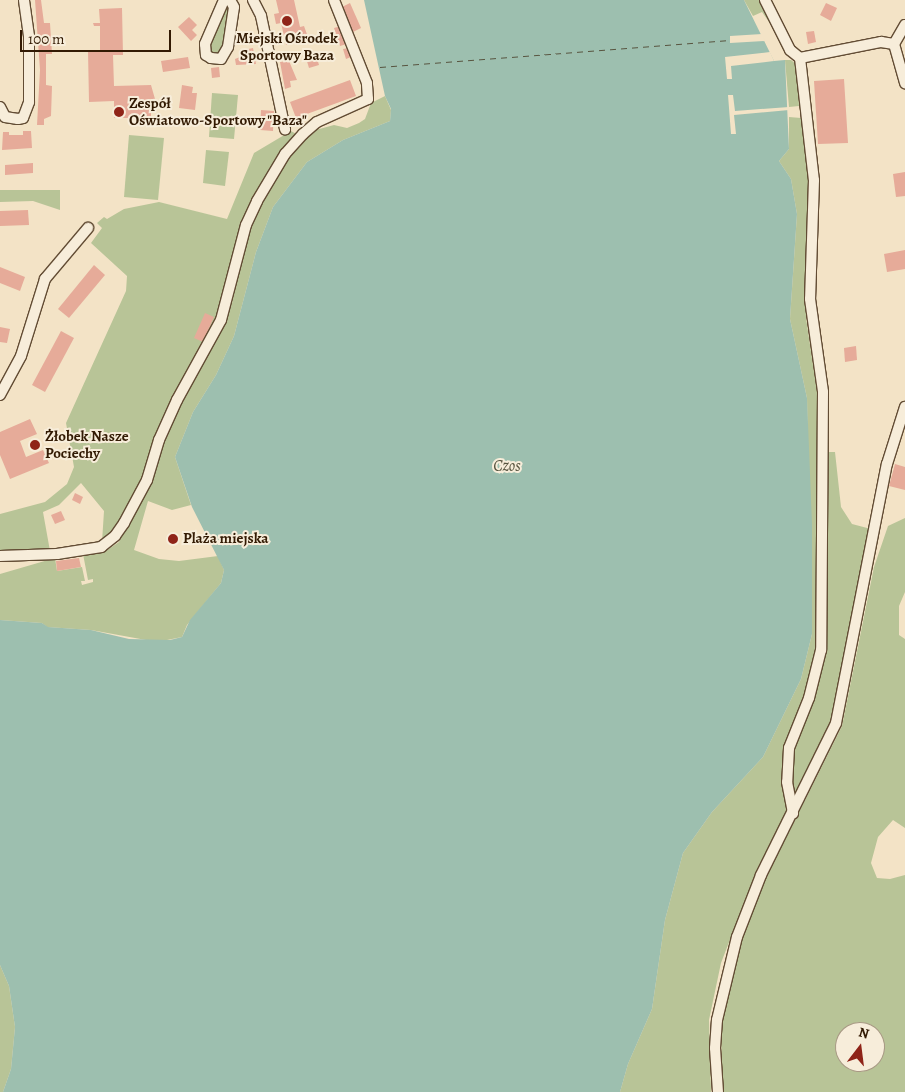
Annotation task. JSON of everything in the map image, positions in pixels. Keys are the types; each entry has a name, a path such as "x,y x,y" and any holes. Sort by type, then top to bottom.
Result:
{"street":[{"path":"0,107 5,117 18,119 26,113 29,102 29,36 24,0"},
{"path":"224,0 205,44 206,55 211,58 221,59 228,50 234,7 230,0"},
{"path":"253,0 261,16 285,129"},
{"path":"0,556 57,554 92,549 101,547 115,536 147,480 159,440 177,400 221,320 246,225 257,201 285,154 317,122 365,101 370,93 334,0"},
{"path":"765,0 790,50 800,58 814,180 810,299 823,392 820,481 823,550 821,650 809,698 789,748 787,790 793,813"},
{"path":"905,25 894,44 905,84"},
{"path":"800,58 881,42 894,44"},
{"path":"0,395 20,356 45,279 88,228"},
{"path":"718,1092 715,1048 718,1020 736,937 761,875 836,724 887,464 905,406"}],"shaded area":[{"path":"744,0 761,0 776,32 762,12 753,16"},
{"path":"227,3 231,6 224,52 215,55 209,51 209,45"},
{"path":"785,60 791,60 797,65 799,106 789,107"},
{"path":"212,93 238,95 234,139 209,137"},
{"path":"385,96 391,110 390,121 343,140 307,162 273,207 256,252 234,336 216,375 193,412 175,457 191,505 172,510 148,501 134,550 159,559 179,561 218,556 224,570 221,583 187,625 182,637 157,642 91,630 47,627 42,623 0,620 0,574 55,558 57,571 82,567 85,581 81,581 82,585 93,582 93,579 88,580 83,554 106,551 119,542 165,432 232,303 246,241 264,196 291,153 312,131 334,125 347,128 359,123 365,119 371,103"},
{"path":"789,117 801,118 810,180 806,318 818,398 820,452 835,452 841,507 852,524 871,529 831,720 756,872 721,963 709,1020 711,1092 620,1092 628,1064 652,1009 665,920 683,853 712,812 763,757 801,679 812,634 807,398 790,319 797,214 791,179 779,161 789,149"},
{"path":"291,131 298,135 262,183 224,304 146,474 121,522 102,542 104,511 81,483 59,505 43,512 50,551 0,551 0,514 45,502 67,484 74,467 66,423 126,291 127,276 91,243 102,228 97,223 104,217 107,219 124,209 159,202 227,219 254,153"},
{"path":"129,135 164,138 158,200 124,197"},
{"path":"206,150 229,152 225,186 203,183"},
{"path":"0,190 60,190 60,210 33,201 0,202"},
{"path":"905,518 905,592 899,606 899,635 905,639 905,828 893,820 878,837 871,863 877,878 890,879 905,875 905,1092 722,1092 721,1022 741,938 766,878 842,726 874,567 888,526"},
{"path":"0,965 9,986 15,1027 11,1069 3,1092 0,1092"}],"water":[{"name":"Czos","path":"364,0 744,0 774,61 785,60 789,149 779,161 791,179 797,214 790,319 807,398 812,524 812,634 801,679 763,757 712,812 683,853 665,920 652,1009 628,1064 620,1092 3,1092 11,1069 15,1027 9,986 0,965 0,620 42,623 48,627 91,630 129,639 170,640 182,637 190,620 221,583 224,570 192,507 175,457 193,412 216,375 234,336 256,252 273,207 307,162 343,140 390,121 391,109 385,96"}],"pier":[{"path":"762,34 765,41 730,43 730,36"},
{"path":"770,52 774,61 731,66 732,79 727,79 725,57"},
{"path":"728,95 733,95 735,111 789,107 789,110 734,115 736,134 731,134"}],"building":[{"path":"35,0 41,0 44,23 50,23 52,54 46,54 46,85 52,86 51,116 44,119 44,125 37,125 40,70"},
{"name":"Miejski Ośrodek Sportowy Baza","path":"276,0 294,0 300,27 304,26 309,40 286,45 281,23 276,24 274,14 279,13"},
{"path":"350,3 361,28 353,32 342,7"},
{"path":"826,3 837,8 831,21 820,15"},
{"path":"122,8 123,55 113,55 114,86 151,85 155,99 151,99 151,118 114,118 114,101 89,102 88,51 100,50 100,26 94,26 93,23 100,23 99,9"},
{"path":"189,17 197,25 192,30 197,35 191,41 178,27"},
{"path":"341,26 347,44 340,46 334,28"},
{"path":"814,31 816,42 808,44 806,32"},
{"path":"253,48 256,64 236,65 235,59 240,57 239,51"},
{"path":"349,48 351,57 346,59 343,49"},
{"path":"316,55 319,65 309,68 306,58"},
{"path":"188,57 190,68 163,72 161,61"},
{"path":"289,61 297,80 290,81 291,87 285,89 280,62"},
{"path":"219,67 220,77 212,78 211,68"},
{"path":"844,79 848,143 818,144 814,81"},
{"path":"350,80 356,96 296,118 290,102"},
{"path":"182,85 193,87 192,93 197,93 195,110 179,108"},
{"path":"261,110 274,111 273,131 260,130"},
{"path":"23,131 31,131 32,148 2,150 3,132 9,132 9,135 23,135"},
{"path":"33,163 33,173 5,175 5,165"},
{"path":"905,172 905,196 896,197 893,174"},
{"path":"28,210 29,225 0,226 0,211"},
{"path":"905,250 905,269 887,272 884,254"},
{"path":"94,265 105,275 69,318 58,309"},
{"path":"0,267 25,277 20,291 0,283"},
{"path":"205,313 214,317 203,342 194,338"},
{"path":"0,327 10,329 7,343 0,342"},
{"path":"61,331 74,338 45,392 32,385"},
{"path":"856,346 857,360 845,362 844,348"},
{"path":"30,419 37,434 20,441 26,457 43,450 49,463 10,479 0,455 0,432"},
{"path":"895,464 905,467 905,490 889,486"},
{"path":"75,493 83,497 80,504 72,500"},
{"path":"61,511 65,520 55,524 51,515"},
{"path":"79,558 81,567 57,571 56,561"}],"ferry route":[{"path":"380,67 730,40"}],"place":[{"name":"Miejski Ośrodek Sportowy Baza","path":"287,21"},
{"name":"Zespół Oświatowo-Sportowy \"Baza\"","path":"119,112"},
{"name":"Żłobek Nasze Pociechy","path":"35,445"},
{"name":"Plaża miejska","path":"173,539"}]}
